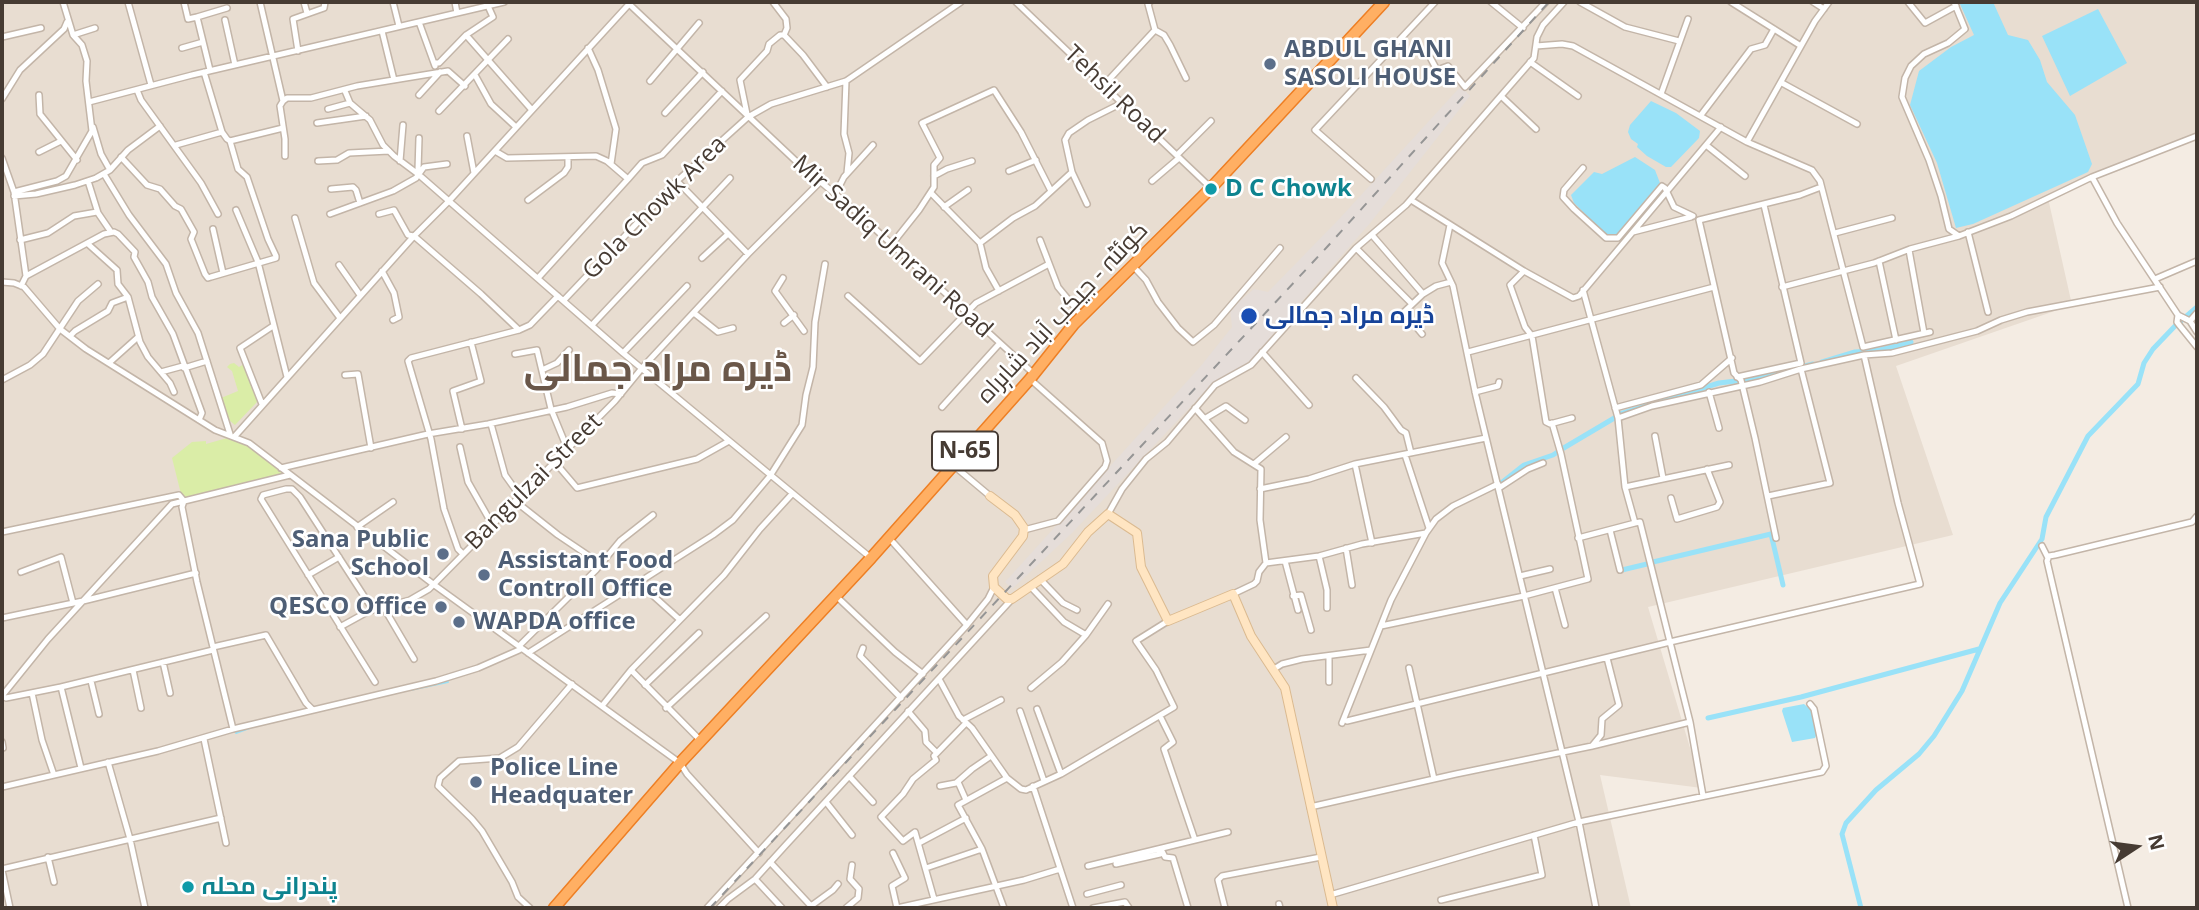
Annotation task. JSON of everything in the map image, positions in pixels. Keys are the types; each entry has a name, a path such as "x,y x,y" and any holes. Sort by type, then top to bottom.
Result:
{"highway":[{"name":"کوئٹہ - جیکب آباد شاہراہ","path":"556,908 700,740 872,558 1082,316 1211,188 1384,2"}],"street":[{"path":"63,2 74,35 82,45 87,61 86,81 93,127 107,172 129,215 166,264 176,293 193,322 232,435"},
{"path":"2,99 20,70 64,29 67,23 63,2"},
{"path":"128,2 151,86"},
{"path":"184,2 188,19 227,8"},
{"path":"260,2 283,101"},
{"path":"304,2 307,13"},
{"path":"298,51 292,22 294,17 324,8 325,2"},
{"path":"393,2 400,26"},
{"path":"456,2 457,13"},
{"path":"89,102 207,71 504,2"},
{"path":"232,435 629,2"},
{"name":"Mir Sadiq Umrani Road","path":"629,2 749,118 1000,343 1102,443 1107,461 1105,467 1058,522 1024,530"},
{"path":"749,118 740,80 767,51 769,44 784,35 787,29 786,19 773,2"},
{"path":"848,173 849,153 844,134 846,82 961,2"},
{"name":"Tehsil Road","path":"1016,2 1211,188"},
{"path":"1150,2 1148,4 1155,30 1164,35 1186,78"},
{"path":"1371,179 1315,130 1435,2"},
{"path":"1491,2 1523,28"},
{"path":"1431,59 1437,70 1448,66 1465,87 1546,2"},
{"path":"719,908 755,878 1012,599 1068,559 1088,532 1108,514 1122,489 1146,459 1167,442 1215,385 1251,365 1356,248 1411,200 1534,58 1544,25 1564,2"},
{"path":"1580,2 1625,27 1679,41"},
{"path":"1731,2 1801,46"},
{"path":"1813,2 1824,9"},
{"path":"1747,142 1829,2"},
{"path":"1908,2 1925,23 1955,4 1965,29 1948,43 1924,54 1911,66 1905,78 1902,97 1929,159 1949,229 1959,236"},
{"path":"434,63 439,63 466,35 493,17 488,6"},
{"path":"121,157 147,185 160,189 174,206 181,209 194,232 191,239 208,278 276,258 247,177 238,169 230,141 222,132 197,17"},
{"path":"1661,94 1688,19"},
{"path":"225,20 235,65"},
{"path":"419,22 438,73"},
{"path":"650,81 699,23"},
{"path":"2,37 41,28"},
{"path":"74,35 95,28"},
{"path":"1701,116 1751,49 1765,45 1774,29"},
{"path":"1104,85 1155,30"},
{"path":"382,31 394,79"},
{"path":"466,35 532,110"},
{"path":"784,35 827,87"},
{"path":"439,111 508,39"},
{"path":"182,48 203,42"},
{"path":"1536,46 1573,46 1747,142 1812,170 1820,181 1835,233 1863,347 1927,333 1909,250"},
{"path":"587,48 598,70 616,129 611,164"},
{"path":"1530,62 1577,96"},
{"path":"285,156 280,106 287,98 312,98 357,86 448,71 465,86"},
{"path":"665,113 703,72"},
{"path":"419,95 438,73"},
{"path":"475,75 491,104 516,127"},
{"name":"Gola Chowk Area","path":"519,331 561,298 677,181 749,118 771,104 846,82"},
{"path":"1782,83 1857,124"},
{"path":"137,90 141,100 201,183 218,214"},
{"path":"892,244 932,194 935,163 940,158 922,124 993,90 1021,132 1051,191"},
{"path":"345,91 350,103 366,116 389,151 623,353 872,558"},
{"path":"538,278 642,163 662,155 722,91"},
{"path":"40,94 40,114 77,160"},
{"path":"1501,96 1536,128"},
{"path":"328,109 350,103"},
{"path":"1087,204 1072,172 1065,140 1088,120 1122,103"},
{"path":"317,123 366,116"},
{"path":"1152,181 1211,121"},
{"path":"401,161 403,125"},
{"path":"14,194 36,194 88,181 107,172 121,157 160,126"},
{"path":"14,194 61,179 77,160 93,127"},
{"path":"1411,200 1524,271 1573,298 1579,296 1721,127"},
{"path":"230,141 284,128"},
{"path":"176,145 222,132"},
{"path":"467,136 474,173"},
{"path":"1782,287 1959,236 2011,216 2092,177 2197,136"},
{"path":"418,174 419,138"},
{"path":"40,152 61,141"},
{"path":"835,195 848,173 873,145"},
{"path":"1706,145 1745,176"},
{"path":"318,161 337,160 349,153 389,151"},
{"path":"495,151 507,158 596,156 611,164 628,179"},
{"path":"2,158 14,194 26,276 21,286"},
{"path":"528,200 564,173 568,167 568,158"},
{"path":"1009,171 1036,160"},
{"path":"934,176 972,161"},
{"path":"330,214 393,191 416,178 424,167 447,164"},
{"path":"1583,168 1564,190 1563,197 1606,238 1618,238 1662,186 1674,207 1696,218 1737,377 1742,386 1776,538"},
{"path":"980,243 1013,218 1035,206 1072,172"},
{"path":"2092,177 2117,223 2183,320 2197,347"},
{"path":"592,325 730,178"},
{"path":"88,181 97,212 111,232 118,234 135,252 152,297 173,334 202,413 200,420"},
{"path":"677,181 748,254"},
{"name":"Bangulzai Street","path":"341,626 373,610 410,600 433,584 621,394 748,254 820,182"},
{"path":"331,189 353,187 360,203"},
{"path":"1632,232 1764,205 1821,187"},
{"path":"944,207 968,190"},
{"path":"932,194 980,243 986,268 999,292"},
{"path":"1737,377 1801,363 1764,205"},
{"path":"236,210 258,262 287,378"},
{"path":"379,214 394,210 408,235 414,236 519,331"},
{"path":"20,240 48,233 74,216 97,212"},
{"path":"295,218 314,283 340,318"},
{"path":"1835,233 1892,218"},
{"path":"1450,225 1442,263 1451,282 1468,352 1475,392 1579,822 1596,908"},
{"path":"213,229 223,273"},
{"path":"26,276 111,232"},
{"path":"1968,232 1988,312"},
{"path":"702,258 728,234"},
{"path":"1372,235 1423,294"},
{"path":"1040,240 1058,287 1082,316"},
{"path":"88,244 117,270 118,284 128,297 138,337 148,357 174,392"},
{"path":"1132,265 1146,280 1158,302 1178,328 1193,342 1214,325 1280,248"},
{"path":"1356,248 1412,304"},
{"path":"1879,261 1896,340"},
{"path":"2155,279 2197,261"},
{"path":"528,653 733,520 770,476 802,425 813,367 814,322 825,264"},
{"path":"848,296 919,361 976,303 1049,264"},
{"path":"339,265 360,295"},
{"path":"382,271 394,293 399,317 393,320"},
{"path":"1524,271 1510,285 1525,327 1532,337 1546,422 1572,418"},
{"path":"783,278 775,290 804,331"},
{"path":"2,282 21,286 60,329 109,363 215,430 249,443 433,584 680,763 759,853"},
{"path":"1422,334 1404,312 1423,294 1436,286 1451,282"},
{"path":"2,380 30,365 43,354 78,301 98,284"},
{"path":"623,353 687,286"},
{"path":"1468,352 1714,287"},
{"path":"1618,418 1652,406 1742,386 1801,369 1864,355 1892,353 1977,331 2027,312 2160,287"},
{"path":"1583,290 1618,418 1625,487 1635,523"},
{"path":"70,336 108,310 112,303 128,297"},
{"path":"694,313 708,327 718,332 733,328"},
{"path":"2183,320 2197,313"},
{"path":"784,323 794,315"},
{"path":"2183,320 2197,332"},
{"path":"262,404 240,348 273,326"},
{"path":"463,554 458,549 444,509 431,439 408,361 411,358 519,331"},
{"path":"109,363 138,337"},
{"path":"462,429 453,391 481,381 471,342"},
{"path":"943,407 1000,343"},
{"path":"515,354 536,348 551,409 568,447"},
{"path":"542,370 557,363 569,350"},
{"path":"1262,352 1309,405"},
{"path":"1543,463 1453,506 1427,530 1391,600 1345,722 1920,584 1894,490 1864,355"},
{"path":"1615,408 1701,385 1732,358"},
{"path":"161,373 207,361"},
{"path":"1768,496 1830,483 1801,369"},
{"path":"345,375 358,374 370,448"},
{"path":"1356,378 1406,433 1408,454 1427,530"},
{"path":"1475,392 1498,386 1499,382"},
{"path":"1709,392 1719,428"},
{"path":"281,468 428,434 491,424 567,407 612,393 621,394"},
{"path":"1206,418 1224,406 1245,420"},
{"path":"939,679 949,701 972,728 1007,778 1020,789 1026,790 1060,774 1174,707 1156,670 1136,640 1168,621 1254,584 1266,563 1260,520 1261,469 1234,452 1195,408"},
{"path":"1381,626 1524,596 1588,579 1552,423"},
{"path":"491,424 505,475 520,496"},
{"path":"1655,436 1664,478"},
{"path":"1254,464 1286,437"},
{"path":"1260,489 1309,479 1355,464 1486,438"},
{"path":"554,461 577,488 697,459 729,441"},
{"path":"460,447 468,482 492,524"},
{"path":"1355,464 1371,543"},
{"path":"707,908 967,625 988,599 994,587 995,572 1023,536 1024,530 1015,515 953,465"},
{"path":"1625,487 1729,465"},
{"path":"1671,498 1677,519 1717,507 1720,502 1707,469"},
{"path":"291,475 172,504 48,639 2,696 6,698 91,681 266,635 312,709"},
{"path":"373,610 300,497 292,489 263,495 261,499 375,682"},
{"path":"602,706 631,670 724,575 792,494"},
{"path":"2,532 179,495 184,501"},
{"path":"184,501 181,507 233,729"},
{"path":"515,501 601,564"},
{"path":"358,527 393,502"},
{"path":"1108,514 1137,533 1141,567 1168,621"},
{"path":"2,787 204,739 312,709 436,681 478,668 519,650 620,541 653,515"},
{"path":"2048,558 2192,522 2197,516"},
{"path":"1578,538 1640,522 1690,722 1703,796"},
{"path":"1266,563 1319,556 1427,530"},
{"path":"1610,530 1620,570"},
{"path":"889,538 967,625"},
{"path":"2042,546 2048,558 2127,908"},
{"path":"1346,548 1352,584"},
{"path":"1319,556 1327,590 1327,608"},
{"path":"20,572 61,557 73,603"},
{"path":"308,575 340,557"},
{"path":"1285,561 1298,610"},
{"path":"1520,576 1550,569"},
{"path":"2,618 196,573"},
{"path":"1040,579 1063,603 1077,610"},
{"path":"638,582 679,619"},
{"path":"1030,586 1064,621 1086,635"},
{"path":"994,587 1003,596 1012,599"},
{"path":"1555,588 1565,625"},
{"path":"1233,594 1251,636 1285,688 1333,908"},
{"path":"1293,596 1301,595 1311,630"},
{"path":"836,596 895,652 923,674"},
{"path":"1031,688 1062,662 1108,604"},
{"path":"384,608 414,659"},
{"path":"666,708 766,616"},
{"path":"645,685 699,633"},
{"path":"863,648 860,656 901,698"},
{"path":"1274,669 1302,659 1371,650"},
{"path":"1329,657 1329,682"},
{"path":"1592,746 1601,735 1602,719 1619,705 1607,658"},
{"path":"163,662 170,692"},
{"path":"1409,668 1434,779"},
{"path":"132,670 141,708"},
{"path":"631,670 700,740"},
{"path":"91,681 99,714"},
{"path":"530,908 518,897 482,831 438,786 440,778 459,761 500,758 518,747 572,684"},
{"path":"61,687 81,768"},
{"path":"32,693 42,740 54,775"},
{"path":"934,900 915,832 902,841 881,817 904,794 914,779 936,760 934,756 965,722 1001,700"},
{"path":"1330,895 1579,822 1823,771 1826,766 1811,704"},
{"path":"1037,709 1060,774"},
{"path":"908,711 925,730 926,741 937,753"},
{"path":"1020,711 1044,781"},
{"path":"1160,716 1173,742 1164,749 1195,840"},
{"path":"1310,807 1690,722"},
{"path":"204,739 226,843"},
{"path":"940,786 958,782 991,756"},
{"path":"108,762 130,839 145,908"},
{"path":"849,776 873,802"},
{"path":"1004,908 982,849 958,805 1007,778"},
{"path":"958,782 966,800"},
{"path":"1033,786 1073,908"},
{"path":"827,802 852,835"},
{"path":"10,908 2,870 221,818"},
{"path":"919,843 966,818"},
{"path":"1088,866 1228,832"},
{"path":"1441,900 1542,875 1534,835"},
{"path":"926,868 982,849"},
{"path":"1116,864 1160,854 1162,850"},
{"path":"1162,850 1165,857 1173,858 1188,908"},
{"path":"893,853 905,878 891,886 897,908 1060,869"},
{"path":"1225,908 1217,880 1222,876 1321,857"},
{"path":"48,858 54,882"},
{"path":"770,862 811,906 838,884"},
{"path":"846,908 858,898 859,889 850,879 852,865"},
{"path":"755,878 782,908"},
{"path":"1087,894 1121,885"},
{"path":"1093,908 1125,902 1129,908"}],"shaded area":[{"path":"2,2 2197,2 2197,138 2048,198 2072,305 1896,366 1953,535 1648,607 1702,788 1600,775 1631,908 2,908"},
{"path":"1461,86 1470,96 1371,222 1248,363 1211,385 1072,533 1012,589 1005,582 1200,367 1232,327 1230,309 1254,289 1268,292"}],"green space":[{"path":"234,363 239,367 244,364 258,401 235,425 229,420 221,398 238,391 232,371 227,367"},
{"path":"235,438 246,446 250,445 285,474 186,498 181,494 172,458 192,442 206,441 206,444"}],"water":[{"path":"1959,2 1993,2 2008,35 2028,40 2040,60 2047,82 2075,115 2092,164 2088,172 1973,224 1956,228 1937,163 1910,105 1919,71 1951,47 1974,35"},
{"path":"2098,9 2127,63 2070,96 2042,36"},
{"path":"1651,101 1676,113 1700,131 1699,138 1671,167 1647,156 1637,147 1638,144 1631,139 1628,132 1630,125"},
{"path":"1635,157 1655,170 1660,183 1616,237 1608,236 1574,203 1571,195 1594,172 1602,174"},
{"path":"1804,704 1812,711 1817,734 1815,738 1792,742 1782,711 1783,708"}],"waterway":[{"path":"1861,908 1842,834 1846,823 1876,790 1919,754 1934,736 1962,691 2000,603 2042,539 2046,517 2088,436 2138,384 2144,363 2153,349 2197,307"},
{"path":"1822,362 1855,352 1880,350 1911,342"},
{"path":"1745,380 1813,364"},
{"path":"1620,414 1719,383 1736,381"},
{"path":"1562,449 1616,417"},
{"path":"1500,484 1524,465 1559,451"},
{"path":"1653,562 1771,534 1783,585"},
{"path":"1622,570 1647,564"},
{"path":"1708,718 1801,697 1979,649"},
{"path":"410,690 448,682"},
{"path":"236,733 255,726"}],"railway":[{"path":"710,908 1327,247 1549,2"}],"place":[{"name":"ABDUL GHANI SASOLI HOUSE","path":"1270,64"},
{"name":"D C Chowk","path":"1211,189"},
{"name":"ڈیرہ مراد جمالی","path":"1249,316"},
{"name":"Sana Public School","path":"443,554"},
{"name":"Assistant Food Controll Office","path":"484,575"},
{"name":"QESCO Office","path":"441,607"},
{"name":"WAPDA office","path":"459,622"},
{"name":"Police Line Headquater","path":"476,782"},
{"name":"پندرانی محلہ","path":"188,887"}],"district":[{"name":"ڈیرہ مراد جمالی","path":"658,370"}]}
